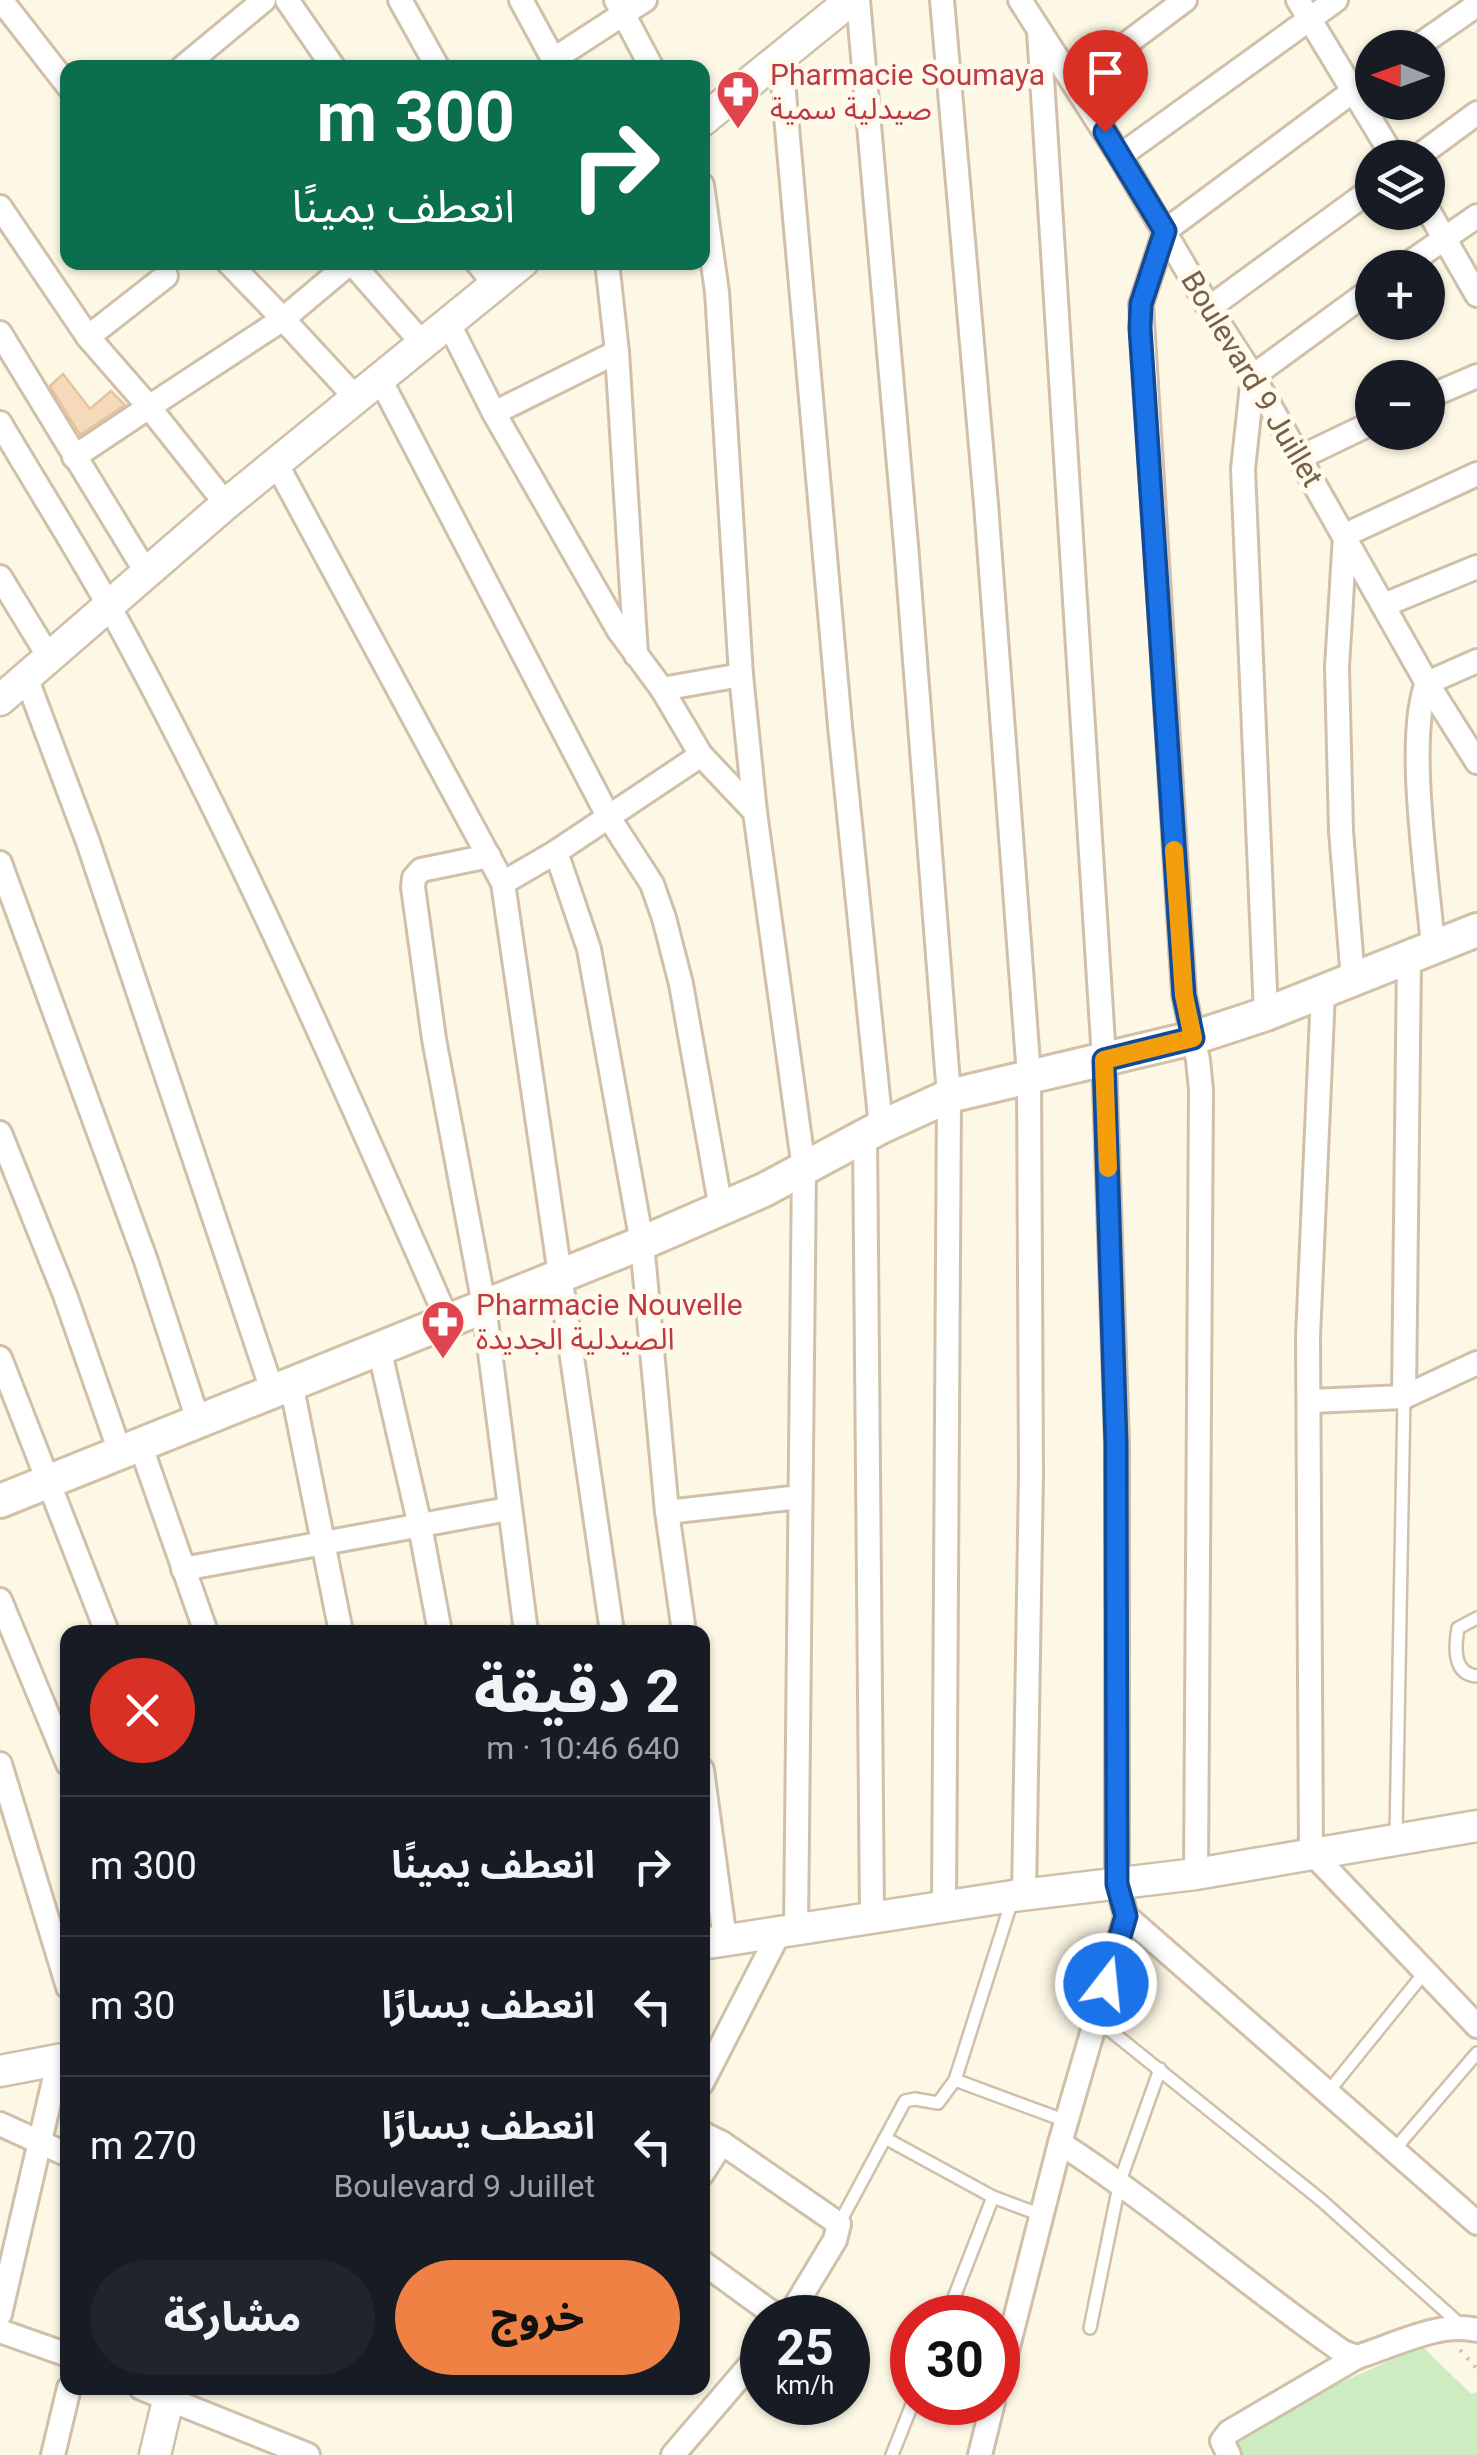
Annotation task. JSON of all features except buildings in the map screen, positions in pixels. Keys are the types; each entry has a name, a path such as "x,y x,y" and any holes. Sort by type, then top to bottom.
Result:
{"main road":[{"path":"0,1501 642,1243 721,1209 949,1096 1193,1038 1266,1014 1477,930"}],"street":[{"path":"1,0 60,76"},
{"path":"192,60 264,0"},
{"path":"287,0 328,60"},
{"path":"400,0 434,60"},
{"path":"521,0 554,60"},
{"path":"559,60 620,8 645,0"},
{"path":"942,0 1029,1076 1031,1474 1019,1896"},
{"path":"1074,82 1185,0"},
{"path":"1120,156 1304,9 1336,0"},
{"path":"710,116 782,59 843,3"},
{"path":"843,3 906,545 949,1096 944,1906"},
{"name":"Boulevard 9 Juillet","path":"1027,3 1039,31 1254,376 1477,762"},
{"path":"1442,30 1477,5"},
{"path":"620,8 648,60"},
{"path":"1304,9 1355,74"},
{"path":"1020,2300 1063,2132 1126,1916 1117,1884 1116,1443 1104,1060 1039,31"},
{"path":"782,59 873,1131 872,1917"},
{"path":"1196,1874 1202,1122 1198,1060 1184,995 1141,304 1165,231 1355,90"},
{"path":"1440,140 1477,113"},
{"path":"1209,308 1355,201"},
{"path":"0,206 88,337 226,504"},
{"path":"1426,250 1477,216"},
{"path":"1440,230 1477,295"},
{"path":"710,242 717,292 741,675 755,812 804,1169 788,1930 710,2069"},
{"path":"236,270 283,319 369,390 608,816 652,884 680,984 721,1209"},
{"path":"74,457 283,319 342,270"},
{"path":"359,270 424,346"},
{"path":"608,270 617,352 636,655"},
{"path":"0,700 226,504 424,346 449,324 486,274"},
{"path":"88,337 166,276"},
{"path":"1266,1014 1243,469 1254,376 1355,302"},
{"path":"449,324 494,413 618,631 662,689 701,755 755,812"},
{"path":"0,333 146,572"},
{"path":"494,413 617,352"},
{"path":"1445,390 1477,376"},
{"path":"0,423 108,605 307,1002 447,1319"},
{"path":"1299,458 1355,431"},
{"path":"276,463 503,883 611,1625"},
{"path":"1477,474 1345,535 1336,652 1342,831 1338,986 1308,1337 1311,1852 1477,2026"},
{"path":"1384,605 1477,567"},
{"path":"0,577 49,656"},
{"path":"1404,1397 1421,952 1420,702 1428,683 1477,661"},
{"path":"662,689 741,675"},
{"path":"26,677 282,1386 339,1625"},
{"path":"503,883 701,755"},
{"path":"556,852 589,949 642,1243 667,1512 683,1625"},
{"path":"489,856 421,870 414,878 414,887 434,1038 484,1305 525,1625"},
{"path":"0,863 146,1261 198,1420"},
{"path":"0,1133 203,1625"},
{"path":"379,1348 439,1625"},
{"path":"0,1358 104,1625"},
{"path":"1310,1401 1404,1397 1477,1363"},
{"path":"667,1512 800,1497"},
{"path":"183,1568 508,1509"},
{"path":"0,1600 60,1745"},
{"path":"0,1764 8,1814 60,1964"},
{"path":"710,1885 714,1942 944,1906 1196,1874 1477,1826"},
{"path":"1126,1916 1394,2150 1473,2211"},
{"path":"0,2071 60,2060"},
{"path":"0,2314 60,2070"},
{"path":"0,2124 60,2152"},
{"path":"1063,2132 1327,2342 1357,2357"},
{"path":"712,2138 839,2224 835,2240 802,2295"},
{"path":"710,2268 747,2295"},
{"path":"1229,2455 1222,2442 1229,2432 1357,2357 1446,2329 1470,2329"},
{"path":"0,2331 60,2351"},
{"path":"673,2455 740,2376"},
{"path":"53,2455 67,2395"},
{"path":"155,2455 160,2395"},
{"path":"167,2395 308,2455"},
{"path":"980,2455 987,2425"}],"lane":[{"path":"1396,1840 1404,1397"},
{"path":"1477,1618 1458,1628 1456,1644 1459,1666 1468,1675 1477,1676"},
{"path":"839,2224 905,2101 938,2103 955,2080 1019,1896"},
{"path":"1328,2092 1425,1972"},
{"path":"1096,2019 1321,2200 1470,2329"},
{"path":"1394,2150 1477,2053"},
{"path":"1090,2328 1120,2181 1160,2069"},
{"path":"955,2080 1063,2132"},
{"path":"885,2138 992,2197 1042,2215"},
{"path":"955,2295 992,2197"},
{"path":"892,2455 904,2425"}],"green space":[{"path":"1422,2346 1471,2394 1477,2392 1477,2455 1225,2455 1218,2438"}],"slow traffic":[{"path":"1108,1168 1104,1060 1193,1038 1184,995 1174,850"}],"place":[{"name":"Pharmacie Soumaya صيدلية سمية","path":"738,130"},
{"name":"Pharmacie Nouvelle الصيدلية الجديدة","path":"443,1360"}],"route":[{"path":"1105,132 1165,231 1141,304 1140,328 1184,995 1193,1038 1104,1060 1116,1443 1117,1884 1126,1916 1106,1984"}]}
